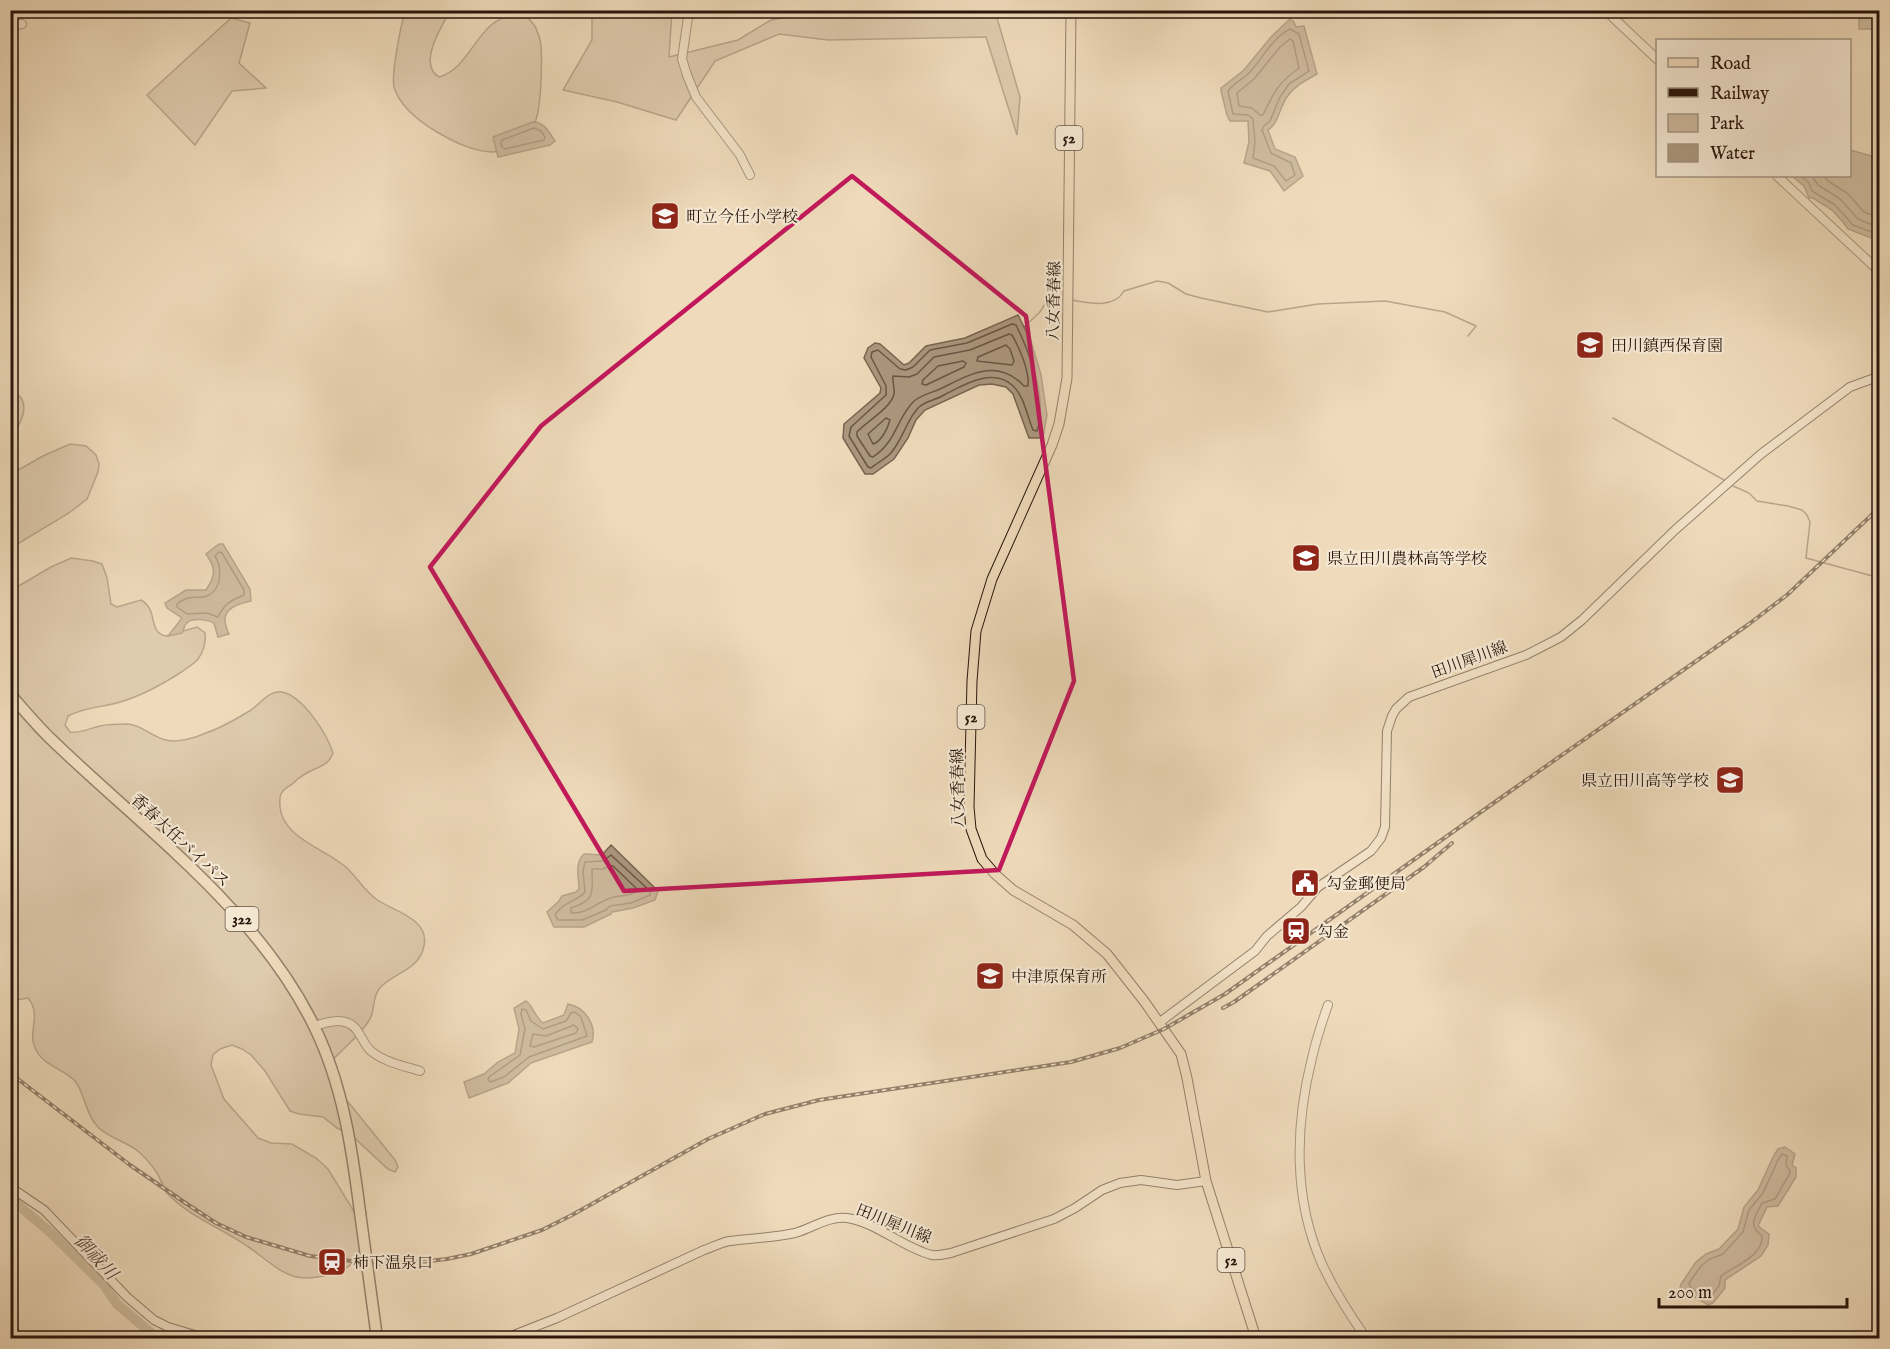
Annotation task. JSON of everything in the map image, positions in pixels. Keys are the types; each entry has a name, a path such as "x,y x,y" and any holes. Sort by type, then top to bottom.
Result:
{"highway":[{"name":"香春大任バイパス","path":"10,694 51,739 241,918 294,988 327,1055 341,1099 351,1145 377,1338"}],"main road":[{"name":"八女香春線","path":"1071,10 1067,378 1059,424 1052,445 992,579 976,631 971,692 969,807 971,829 982,859 995,874 1013,890 1059,916 1092,940 1122,971 1181,1054 1206,1181 1256,1338"},
{"name":"田川犀川線","path":"1160,1022 1255,951 1267,936 1301,907 1318,887 1376,846 1385,827 1388,731 1392,716 1401,703 1418,693 1526,655 1562,637 1684,522 1761,454 1850,387 1880,376"},
{"name":"田川犀川線","path":"507,1338 728,1241 798,1232 828,1220 848,1218 922,1251 939,1255 1054,1219 1102,1190 1120,1183 1141,1180 1177,1185 1206,1181"},
{"path":"10,1187 44,1210 127,1297 154,1320 168,1327 205,1338"}],"street":[{"path":"689,10 682,59 687,75 696,97 740,155 750,175"},
{"path":"1605,10 1656,58"},
{"path":"10,26 22,24"},
{"path":"1777,177 1880,272"},
{"path":"1328,1005 1312,1057 1303,1102 1299,1162 1308,1225 1322,1264 1366,1338"},
{"path":"314,1026 337,1020 350,1022 372,1052 384,1059 420,1071"}],"highlighted area":[{"path":"852,176 1026,316 1074,681 999,870 624,891 430,567 541,426"}],"green space":[{"path":"850,10 997,10 997,18 1020,97 1017,135 986,37 828,40 779,34 715,61 676,120 617,102 563,90 592,40 592,11 672,11 669,57 738,40 771,20 807,14 848,13"},
{"path":"405,11 450,11 437,35 431,54 430,63 433,71 439,77 460,64 493,23 504,17 518,15 528,18 537,30 541,45 541,87 533,126 502,150 485,151 470,148 450,139 411,113 397,94 393,80"},
{"path":"231,18 250,23 239,63 266,88 232,91 195,145 147,95"},
{"path":"10,390 22,399 24,405 22,418 11,436"},
{"path":"70,444 86,446 96,455 99,464 87,499 69,513 11,548 11,474"},
{"path":"71,558 102,564 107,578 111,604 117,607 141,600 150,609 154,625 160,634 166,636 197,627 205,633 205,637 200,656 183,671 138,696 118,703 82,710 68,716 65,725 70,732 81,732 107,725 128,724 138,726 161,738 171,741 181,740 197,737 223,726 251,710 273,693 282,692 290,695 313,717 333,753 325,764 303,775 283,791 280,796 280,807 283,818 297,835 348,869 376,899 416,922 424,936 424,946 417,961 379,989 375,997 372,1016 330,1063 340,1092 395,1160 398,1167 395,1172 388,1169 350,1134 337,1128 323,1117 290,1111 265,1071 251,1055 242,1049 232,1045 220,1049 213,1055 211,1065 224,1099 258,1138 271,1143 292,1144 316,1158 328,1169 355,1213 361,1251 350,1265 335,1273 309,1278 291,1275 175,1201 166,1192 157,1173 142,1155 129,1145 106,1134 97,1126 75,1081 49,1064 36,1050 33,1043 34,1011 28,998 11,1001 10,591"}],"water":[{"path":"1859,11 1879,11 1879,29 1859,29"},
{"path":"1290,19 1296,27 1304,26 1317,74 1290,93 1272,127 1268,130 1275,149 1295,157 1303,176 1284,191 1270,171 1244,163 1249,142 1248,121 1230,121 1221,88 1244,70 1271,37"},
{"path":"533,122 543,126 555,141 550,145 498,157 493,137"},
{"path":"1851,150 1879,158 1879,241 1848,229 1832,210 1813,198 1809,198 1804,186 1793,177 1851,177"},
{"path":"1018,315 1031,341 1041,375 1047,415 1043,438 1029,438 1013,394 1006,387 992,384 979,385 925,410 916,420 908,438 894,459 873,474 865,474 843,438 844,424 880,393 881,388 864,358 868,348 875,343 880,344 904,365 926,346 965,338"},
{"path":"219,544 223,544 250,589 251,601 232,607 228,611 225,620 229,634 218,637 214,623 196,620 189,621 182,633 168,636 182,618 167,608 165,603 186,590 206,590 214,572 212,563 206,554"},
{"path":"611,845 658,891 655,900 612,912 584,927 554,927 547,912 562,896 579,889 578,870 581,858 584,854 602,855"},
{"path":"526,1001 543,1023 564,1015 568,1004 580,1009 591,1023 592,1042 531,1063 508,1083 469,1098 464,1082 484,1074 498,1062 515,1053 519,1029 514,1008"},
{"path":"1785,1147 1795,1154 1792,1165 1796,1168 1796,1177 1778,1206 1767,1207 1758,1226 1769,1234 1768,1245 1761,1256 1725,1280 1725,1288 1713,1303 1708,1305 1680,1288 1696,1262 1706,1254 1719,1249 1738,1229 1744,1207 1758,1190 1778,1149"}],"waterway":[{"path":"1072,300 1108,303 1120,297 1124,291 1157,281 1168,283 1186,294 1268,312 1318,304 1385,301 1445,312 1476,326 1468,336"},
{"path":"1024,327 1039,313 1050,297 1065,299"},
{"path":"1613,418 1724,480"},
{"path":"1733,486 1749,493 1757,501 1802,510 1810,522 1806,558 1880,578"},
{"name":"御祓川","path":"10,1198 50,1232 103,1284 117,1304 157,1338"}],"railway":[{"path":"10,1073 130,1165 216,1223 246,1237 310,1256 377,1264 410,1263 471,1254 542,1230 708,1139 765,1114 819,1100 1071,1062 1120,1048 1164,1029 1225,994 1749,624 1787,595 1880,507"},
{"path":"1223,1008 1424,867 1452,843"}],"place":[{"name":"町立今任小学校","path":"665,216"},
{"name":"田川鎮西保育園","path":"1590,345"},
{"name":"県立田川農林高等学校","path":"1306,558"},
{"name":"県立田川高等学校","path":"1730,780"},
{"name":"勾金郵便局","path":"1305,883"},
{"name":"勾金","path":"1296,931"},
{"name":"中津原保育所","path":"990,976"},
{"name":"柿下温泉口","path":"332,1262"}]}
